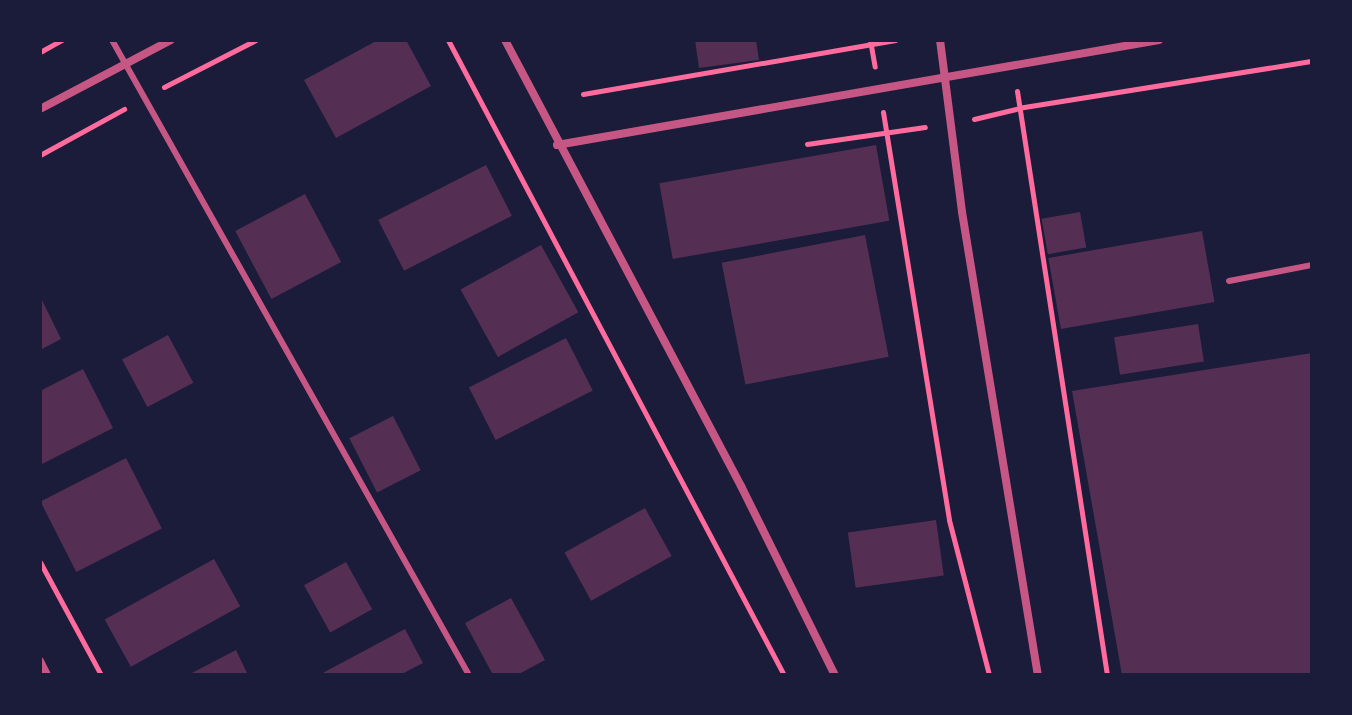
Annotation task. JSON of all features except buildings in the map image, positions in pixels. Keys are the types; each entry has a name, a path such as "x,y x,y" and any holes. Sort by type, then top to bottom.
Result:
{"street":[{"path":"40,109 171,40"},
{"path":"505,40 557,145 741,486 835,675"},
{"path":"940,40 962,212 1038,675"},
{"path":"557,145 1159,40"},
{"path":"40,661 47,675"}],"lane":[{"path":"112,40 469,675"},
{"path":"1229,281 1312,265"}],"path":[{"path":"40,52 62,40"},
{"path":"448,40 784,675"},
{"path":"583,94 871,47 895,40"},
{"path":"807,144 1312,61"},
{"path":"1013,66 1107,675"},
{"path":"879,89 949,520 989,675"},
{"path":"40,562 101,675"}]}
